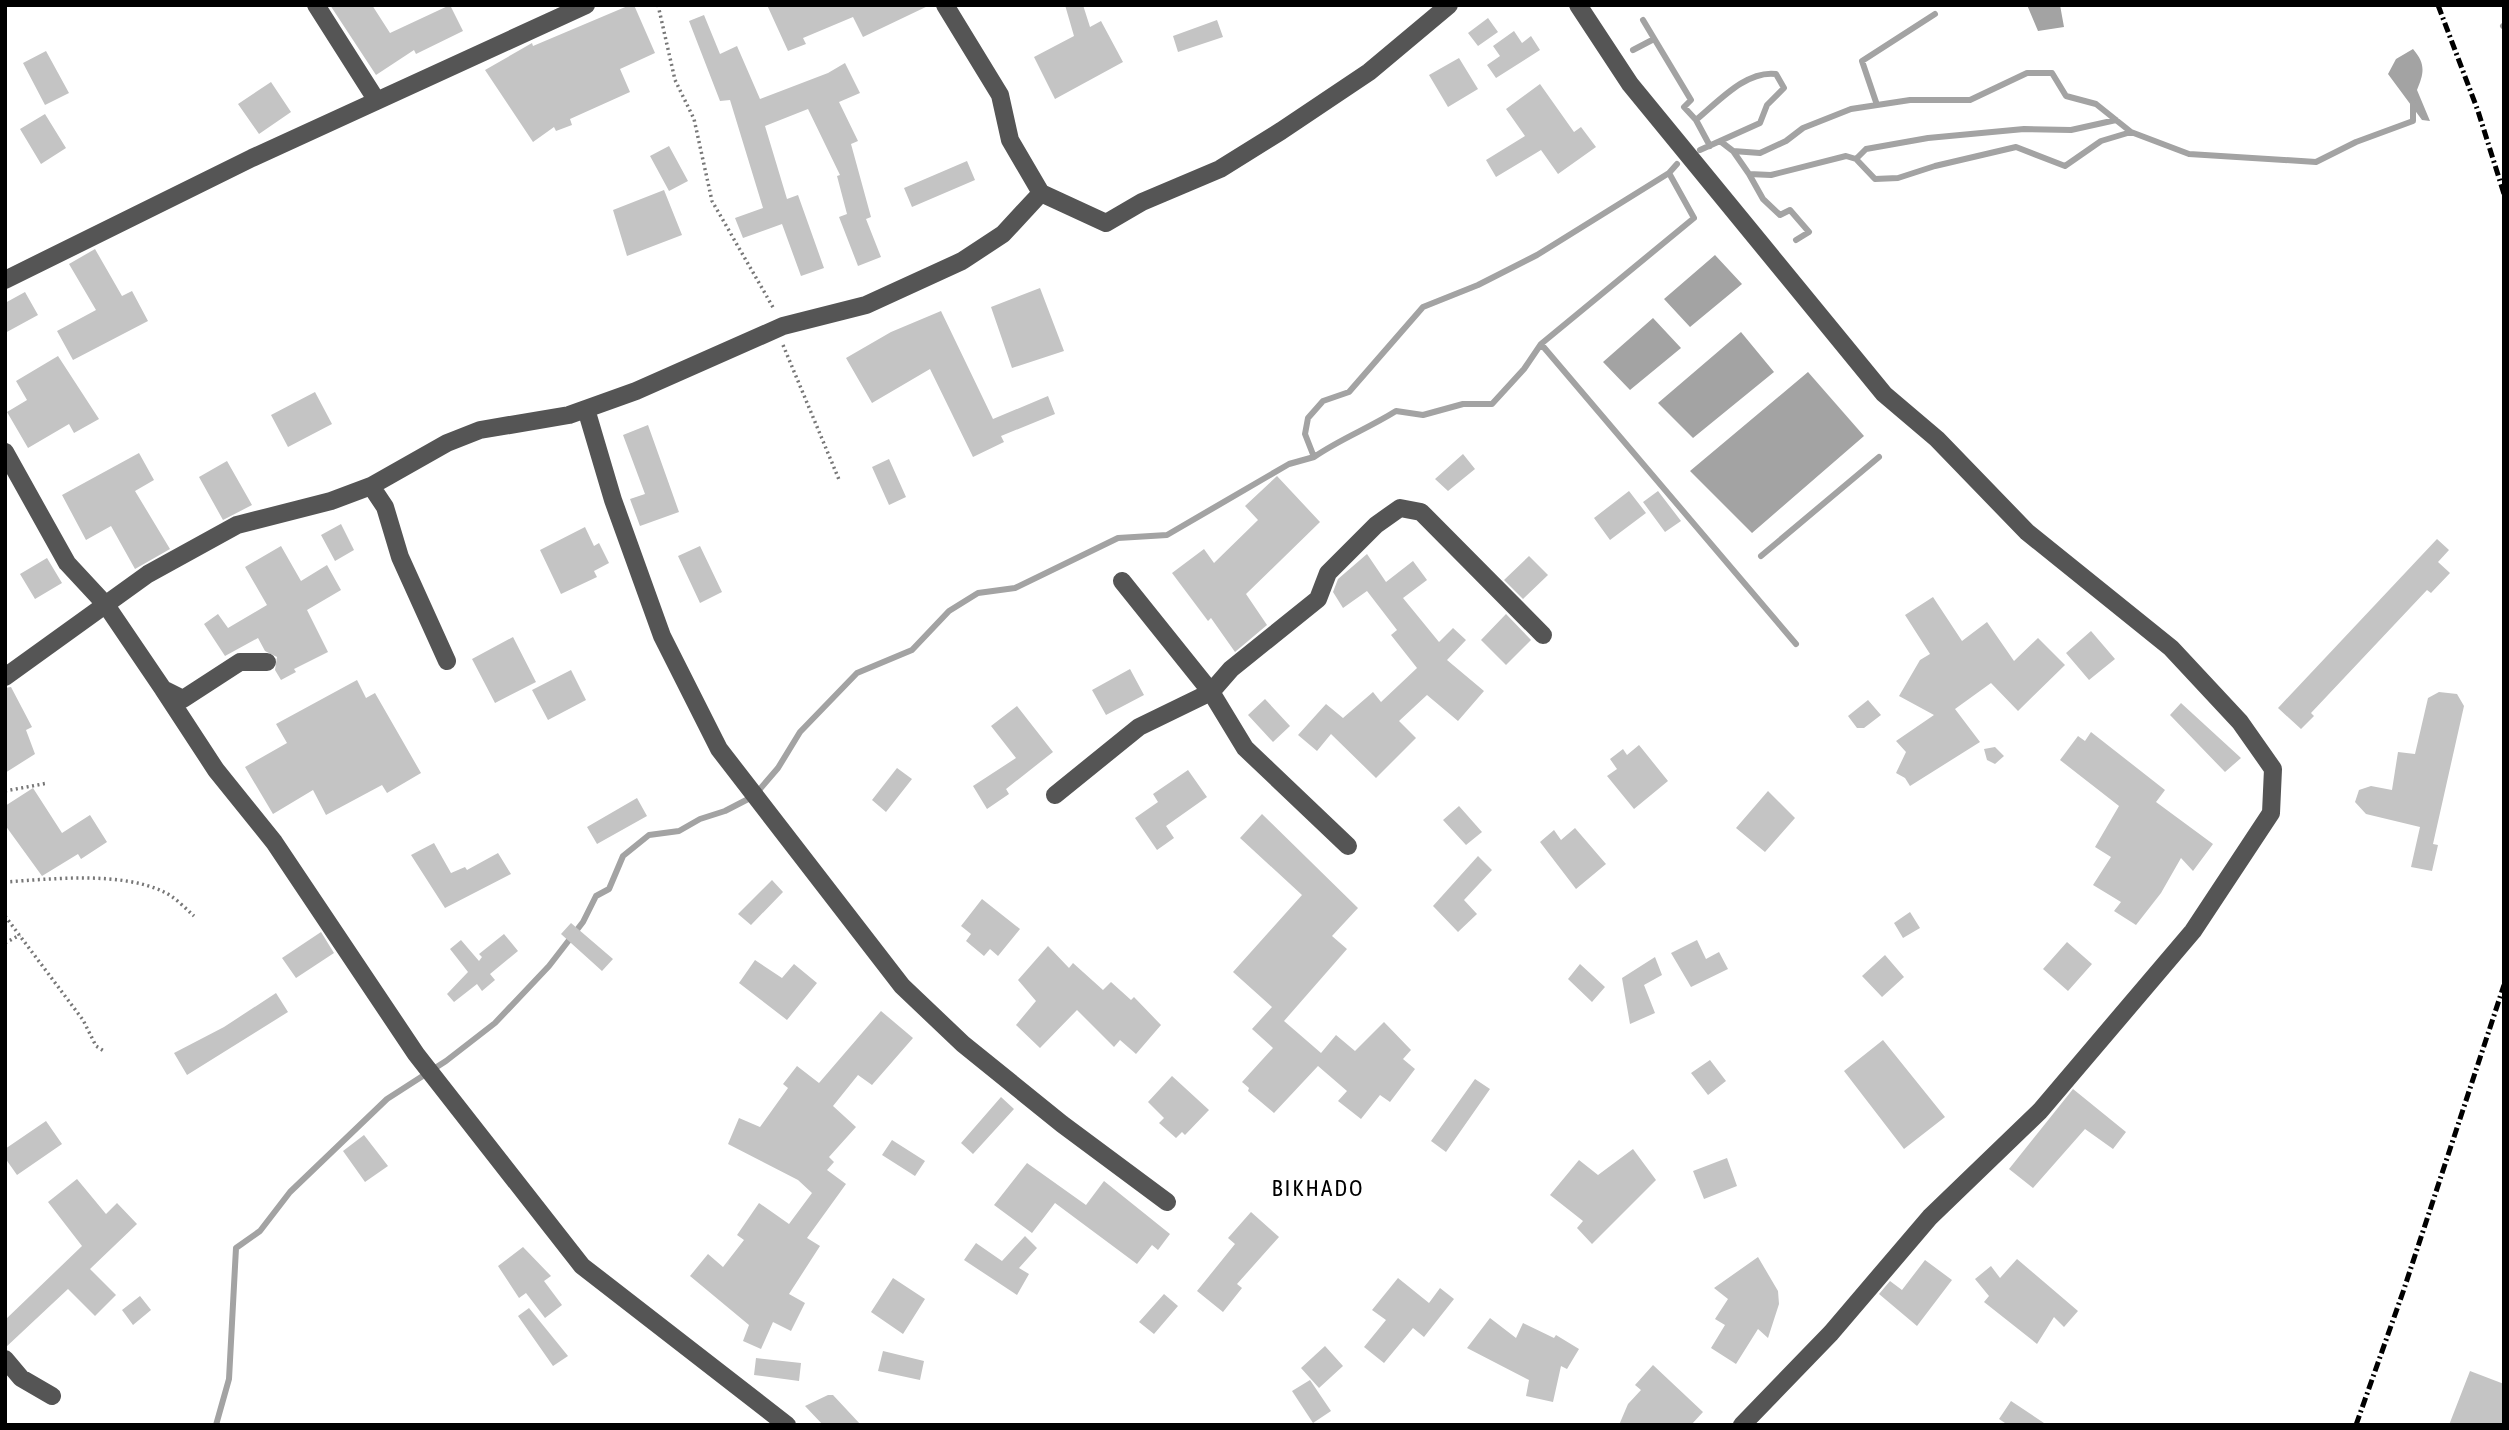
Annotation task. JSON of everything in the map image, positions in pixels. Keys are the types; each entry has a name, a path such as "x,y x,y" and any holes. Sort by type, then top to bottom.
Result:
{"street":[{"path":"316,5 377,101"},
{"path":"5,280 253,158 586,5"},
{"path":"945,5 1000,95 1010,140 1041,193 1105,223 1142,202 1220,169 1281,131 1369,72 1449,5"},
{"path":"1578,5 1630,84 1884,394 1937,439 2026,532 2171,648 2240,722 2273,769 2271,813 2193,931 2040,1111 1930,1217 1831,1333 1742,1425"},
{"path":"5,677 148,575 237,525 331,501 371,486 447,443 480,430 569,415 636,391 783,326 866,304 962,261 1003,234 1041,193"},
{"path":"586,409 613,500 662,636 719,749 902,986 963,1044 1062,1124 1167,1202"},
{"path":"5,452 67,563 106,604 216,770 289,864 420,1061 582,1266 787,1425"},
{"path":"371,486 385,507 400,557 447,661"},
{"path":"1055,795 1139,727 1211,692 1231,669 1318,599 1328,573 1376,525 1400,508 1421,512 1543,635"},
{"path":"1122,581 1211,692 1245,748 1348,846"},
{"path":"163,689 183,699 240,663 267,662"},
{"path":"5,1359 21,1378 52,1396"}],"path":[{"path":"658,5 676,80 694,119 712,201 783,326 783,348 840,482"},
{"path":"5,791 48,783"},
{"path":"5,882 66,878 138,883 165,892 194,915"},
{"path":"5,916 83,1020 96,1046 104,1051"},
{"path":"5,943 20,934"}],"shaded area":[{"path":"2027,5 2060,5 2064,27 2038,31"},
{"path":"2413,49 2423,69 2417,90 2430,121 2422,120 2388,74 2396,59"},
{"path":"1715,255 1742,284 1690,327 1664,299"},
{"path":"1653,318 1681,348 1630,390 1603,362"},
{"path":"1741,332 1774,372 1693,438 1658,403"},
{"path":"1808,372 1864,436 1752,533 1690,471"}],"building":[{"path":"330,5 372,5 390,33 450,5 463,31 416,54 414,50 376,75"},
{"path":"634,5 655,53 620,69 630,92 570,119 572,125 556,131 554,127 533,142 485,70 532,43 533,46"},
{"path":"767,5 930,5 863,37 853,17 803,38 806,44 788,51"},
{"path":"1065,5 1083,5 1090,27 1101,21 1123,62 1055,99 1034,57 1074,36"},
{"path":"704,15 720,54 737,46 760,99 828,73 845,63 860,93 839,102 858,141 851,144 871,217 866,219 881,257 858,266 839,217 847,214 837,176 840,175 808,109 765,126 787,199 798,195 824,268 801,276 782,224 743,238 735,218 763,208 730,100 720,101 689,21"},
{"path":"1488,18 1498,32 1478,46 1468,33"},
{"path":"1217,20 1223,37 1178,52 1173,36"},
{"path":"1514,31 1522,43 1531,36 1540,50 1496,78 1487,65 1500,56 1493,46"},
{"path":"46,51 69,93 45,105 23,63"},
{"path":"1459,58 1478,89 1448,107 1429,75"},
{"path":"271,82 291,112 259,134 238,104"},
{"path":"1540,84 1574,132 1581,127 1596,147 1558,174 1541,150 1496,177 1486,160 1525,136 1506,109"},
{"path":"45,114 66,148 41,164 20,129"},
{"path":"669,146 688,181 669,191 650,156"},
{"path":"967,161 975,180 912,207 904,188"},
{"path":"664,190 682,235 627,256 613,210"},
{"path":"95,249 122,296 132,291 148,321 73,360 57,331 96,310 69,264"},
{"path":"1040,288 1064,351 1012,368 991,307"},
{"path":"25,292 38,315 5,333 5,303"},
{"path":"941,311 993,419 1048,396 1055,414 1001,436 1004,442 973,457 930,369 872,403 846,358 891,332"},
{"path":"58,356 99,419 74,433 69,424 28,448 7,412 27,400 16,381"},
{"path":"315,392 332,424 288,447 271,415"},
{"path":"648,425 679,512 640,526 630,499 645,494 623,435"},
{"path":"139,453 154,480 135,491 170,549 135,569 111,526 86,540 62,495"},
{"path":"1463,454 1475,469 1448,491 1435,479"},
{"path":"889,459 906,497 889,505 872,467"},
{"path":"227,461 252,505 223,520 199,477"},
{"path":"1277,476 1320,522 1246,594 1267,625 1235,652 1211,618 1208,621 1172,573 1204,549 1214,563 1258,520 1245,506"},
{"path":"1629,491 1646,513 1610,540 1594,518"},
{"path":"1658,491 1681,521 1665,532 1643,502"},
{"path":"341,524 354,550 335,561 321,535"},
{"path":"585,527 594,546 599,543 609,563 594,571 597,577 561,594 540,550"},
{"path":"2437,539 2449,550 2438,562 2450,573 2431,593 2427,590 2311,713 2314,716 2301,729 2278,708"},
{"path":"281,546 301,581 327,565 341,590 307,610 328,652 294,669 296,672 281,680 275,670 277,657 265,651 258,638 225,656 204,624 218,614 228,628 267,605 245,567"},
{"path":"700,546 722,592 700,603 678,556"},
{"path":"1367,554 1386,582 1413,561 1427,580 1403,598 1439,642 1453,628 1466,640 1447,660 1484,691 1458,721 1427,695 1399,721 1416,738 1376,778 1331,734 1317,751 1298,735 1326,704 1343,718 1373,692 1381,702 1417,668 1391,635 1397,630 1367,591 1343,608 1333,592 1338,579"},
{"path":"1529,556 1548,575 1523,599 1504,580"},
{"path":"47,558 62,583 35,599 20,574"},
{"path":"1933,597 1962,641 1987,622 2014,661 2038,638 2065,665 2018,711 1991,683 1955,709 1980,742 1910,786 1905,778 1896,773 1906,752 1896,741 1934,715 1899,696 1920,660 1930,654 1905,615"},
{"path":"1506,614 1531,640 1506,665 1481,640"},
{"path":"2091,631 2115,659 2089,680 2066,653"},
{"path":"513,637 536,682 495,703 472,659"},
{"path":"1130,669 1144,695 1106,715 1092,690"},
{"path":"571,670 586,700 548,720 532,690"},
{"path":"357,680 366,698 375,693 421,773 387,793 382,785 326,815 313,790 273,814 245,767 287,743 276,724"},
{"path":"11,687 32,727 26,730 35,754 5,773 5,688"},
{"path":"2439,692 2457,694 2464,706 2433,844 2438,845 2432,871 2411,867 2420,827 2366,814 2355,802 2359,790 2371,786 2392,790 2398,752 2415,754 2428,698"},
{"path":"1265,699 1290,726 1273,742 1248,715"},
{"path":"1868,700 1881,715 1864,728 1857,728 1848,716"},
{"path":"2181,703 2241,758 2225,772 2170,715"},
{"path":"1017,706 1053,752 1006,789 1009,794 987,809 973,786 1016,758 991,726"},
{"path":"2091,732 2165,790 2156,802 2213,844 2193,871 2181,858 2161,893 2136,925 2114,911 2121,902 2093,885 2111,857 2095,847 2119,806 2060,760 2078,736 2085,741"},
{"path":"1639,745 1668,781 1634,809 1607,776 1617,769 1610,759 1623,749 1627,755"},
{"path":"1995,747 2004,756 1995,764 1987,760 1984,749"},
{"path":"897,768 912,779 886,812 872,800"},
{"path":"1188,770 1207,797 1166,826 1174,838 1157,850 1135,818 1158,802 1153,794"},
{"path":"33,788 62,833 90,815 107,842 81,859 78,854 42,876 5,825 5,806"},
{"path":"1768,791 1795,818 1765,852 1736,828"},
{"path":"637,798 647,816 597,844 587,827"},
{"path":"1459,806 1482,832 1466,845 1443,820"},
{"path":"1262,814 1358,908 1332,936 1347,949 1284,1021 1321,1053 1336,1035 1355,1051 1384,1022 1411,1050 1403,1059 1415,1069 1390,1102 1380,1095 1361,1119 1338,1101 1347,1091 1318,1066 1274,1113 1248,1091 1249,1088 1242,1082 1273,1048 1252,1029 1272,1007 1233,972 1302,895 1240,838"},
{"path":"1575,828 1606,864 1576,889 1540,842 1554,830 1561,840"},
{"path":"434,843 451,873 465,867 467,870 498,853 511,874 445,908 411,855"},
{"path":"1478,856 1492,870 1464,900 1477,914 1458,932 1433,906"},
{"path":"772,880 783,892 751,925 738,914"},
{"path":"982,899 1020,929 998,956 990,949 984,956 966,941 971,934 961,926"},
{"path":"1910,912 1920,928 1903,938 1894,923"},
{"path":"571,923 613,959 602,971 561,934"},
{"path":"321,932 334,953 296,978 282,958"},
{"path":"504,934 518,951 490,974 495,980 482,991 477,984 454,1002 447,994 468,972 450,949 461,940 479,961 482,957 479,954"},
{"path":"1697,940 1706,959 1719,952 1728,969 1691,987 1671,953"},
{"path":"2067,942 2092,964 2068,991 2043,969"},
{"path":"1048,946 1069,968 1073,963 1103,990 1111,982 1131,1000 1134,997 1161,1025 1136,1054 1120,1040 1114,1047 1077,1010 1040,1048 1016,1025 1036,1001 1018,980"},
{"path":"1885,955 1904,977 1882,997 1862,976"},
{"path":"1655,957 1662,975 1644,985 1655,1013 1630,1024 1622,978"},
{"path":"755,960 782,978 794,964 817,983 787,1020 739,983"},
{"path":"1580,964 1605,987 1592,1002 1568,979"},
{"path":"276,993 288,1012 187,1075 174,1053 224,1027"},
{"path":"881,1011 913,1038 872,1085 858,1075 833,1106 856,1127 829,1157 834,1162 827,1170 846,1184 807,1238 820,1246 789,1294 805,1303 791,1331 773,1322 761,1349 743,1341 749,1325 690,1276 708,1254 723,1267 744,1240 737,1235 759,1203 789,1224 812,1193 798,1180 728,1144 739,1118 760,1127 788,1088 783,1084 797,1066 819,1083"},
{"path":"1883,1040 1945,1117 1904,1149 1844,1071"},
{"path":"1710,1060 1726,1081 1708,1095 1691,1073"},
{"path":"1172,1076 1209,1110 1185,1135 1182,1132 1176,1138 1159,1123 1164,1118 1148,1102"},
{"path":"1475,1079 1490,1089 1446,1152 1431,1141"},
{"path":"2073,1089 2126,1132 2113,1149 2085,1129 2033,1188 2009,1169"},
{"path":"1001,1097 1014,1109 973,1154 961,1143"},
{"path":"46,1121 62,1144 17,1175 5,1158 5,1149"},
{"path":"364,1135 388,1166 365,1182 343,1151"},
{"path":"892,1140 925,1161 915,1176 882,1155"},
{"path":"1633,1149 1656,1180 1592,1244 1577,1228 1583,1221 1550,1195 1579,1160 1598,1175"},
{"path":"1727,1158 1737,1186 1704,1199 1693,1171"},
{"path":"1027,1163 1086,1205 1104,1181 1170,1234 1158,1250 1152,1245 1137,1264 1055,1203 1032,1233 994,1205"},
{"path":"77,1179 106,1214 117,1203 137,1224 90,1269 116,1295 95,1316 68,1289 5,1348 5,1320 82,1246 48,1202"},
{"path":"1251,1212 1279,1237 1237,1284 1242,1288 1223,1312 1197,1291 1235,1244 1228,1238"},
{"path":"1025,1236 1037,1248 1019,1268 1029,1274 1017,1295 964,1260 976,1243 1002,1261"},
{"path":"523,1247 551,1276 544,1281 562,1305 545,1318 526,1293 519,1298 498,1266"},
{"path":"1758,1257 1778,1291 1779,1304 1768,1338 1758,1329 1736,1364 1711,1348 1725,1325 1715,1319 1728,1299 1714,1288"},
{"path":"2017,1259 2078,1311 2064,1327 2054,1317 2037,1344 1984,1302 1989,1296 1975,1279 1991,1266 2000,1278"},
{"path":"1925,1260 1952,1280 1917,1326 1879,1294 1890,1281 1902,1290"},
{"path":"893,1278 925,1299 903,1334 871,1312"},
{"path":"1398,1278 1429,1303 1440,1288 1454,1299 1424,1337 1413,1328 1384,1363 1364,1347 1386,1320 1372,1310"},
{"path":"1164,1294 1178,1306 1154,1334 1139,1322"},
{"path":"140,1296 151,1310 133,1325 122,1310"},
{"path":"529,1308 568,1356 553,1366 518,1316"},
{"path":"1490,1318 1516,1338 1523,1323 1554,1338 1556,1335 1579,1349 1567,1369 1561,1366 1553,1402 1526,1396 1529,1380 1467,1348"},
{"path":"1325,1346 1343,1366 1319,1388 1301,1368"},
{"path":"883,1351 924,1361 920,1380 878,1371"},
{"path":"756,1358 801,1363 799,1381 754,1375"},
{"path":"1653,1365 1703,1412 1691,1425 1619,1425 1628,1404 1641,1390 1635,1385"},
{"path":"2470,1371 2504,1384 2504,1425 2449,1425"},
{"path":"1310,1380 1331,1411 1313,1423 1292,1391"},
{"path":"833,1395 861,1425 823,1425 805,1406"},
{"path":"2011,1401 2047,1425 2008,1425 1999,1419"}],"waterway":[{"path":"1877,105 1862,61 1935,14"},
{"path":"1643,20 1691,100 1684,107 1696,120 1710,146"},
{"path":"1633,50 1654,39"},
{"path":"1700,150 1720,141 1733,151 1760,153 1786,141 1803,128 1851,109 1910,100 1970,100 2027,73 2052,73 2066,96 2096,104 2131,132 2189,154 2316,162 2356,142 2413,121 2413,103"},
{"path":"1696,120 1743,82 1765,74 1776,74 1784,88 1767,105 1760,123 1720,141"},
{"path":"1856,159 1866,149 1928,138 2024,129 2071,130 2116,120"},
{"path":"1733,151 1749,174 1771,175 1846,156 1856,159 1875,179 1898,178 1935,166 2016,147 2065,166 2101,141 2131,132"},
{"path":"216,1425 229,1379 236,1248 260,1231 290,1192 387,1099 446,1061 495,1023 549,966 583,922 596,896 609,889 623,856 649,835 679,831 754,796 778,768 800,732 857,673 912,650 949,611 978,593 1015,588 1118,538 1167,535 1289,464 1314,457 1305,434 1308,418 1323,401 1349,392 1423,307 1478,285 1537,255 1669,173 1677,164"},
{"path":"1314,457 1396,411 1423,415 1463,404 1492,404 1524,369 1541,344 1694,218 1669,173"},
{"path":"1749,174 1763,199 1780,215 1790,210 1809,232 1796,240"},
{"path":"1541,344 1796,644"},
{"path":"1761,556 1879,457"}],"railway":[{"path":"2438,5 2478,111 2504,194"},
{"path":"2356,1425 2403,1292 2504,985"}],"district":[{"name":"BIKHADO","path":"1318,1188"}]}
